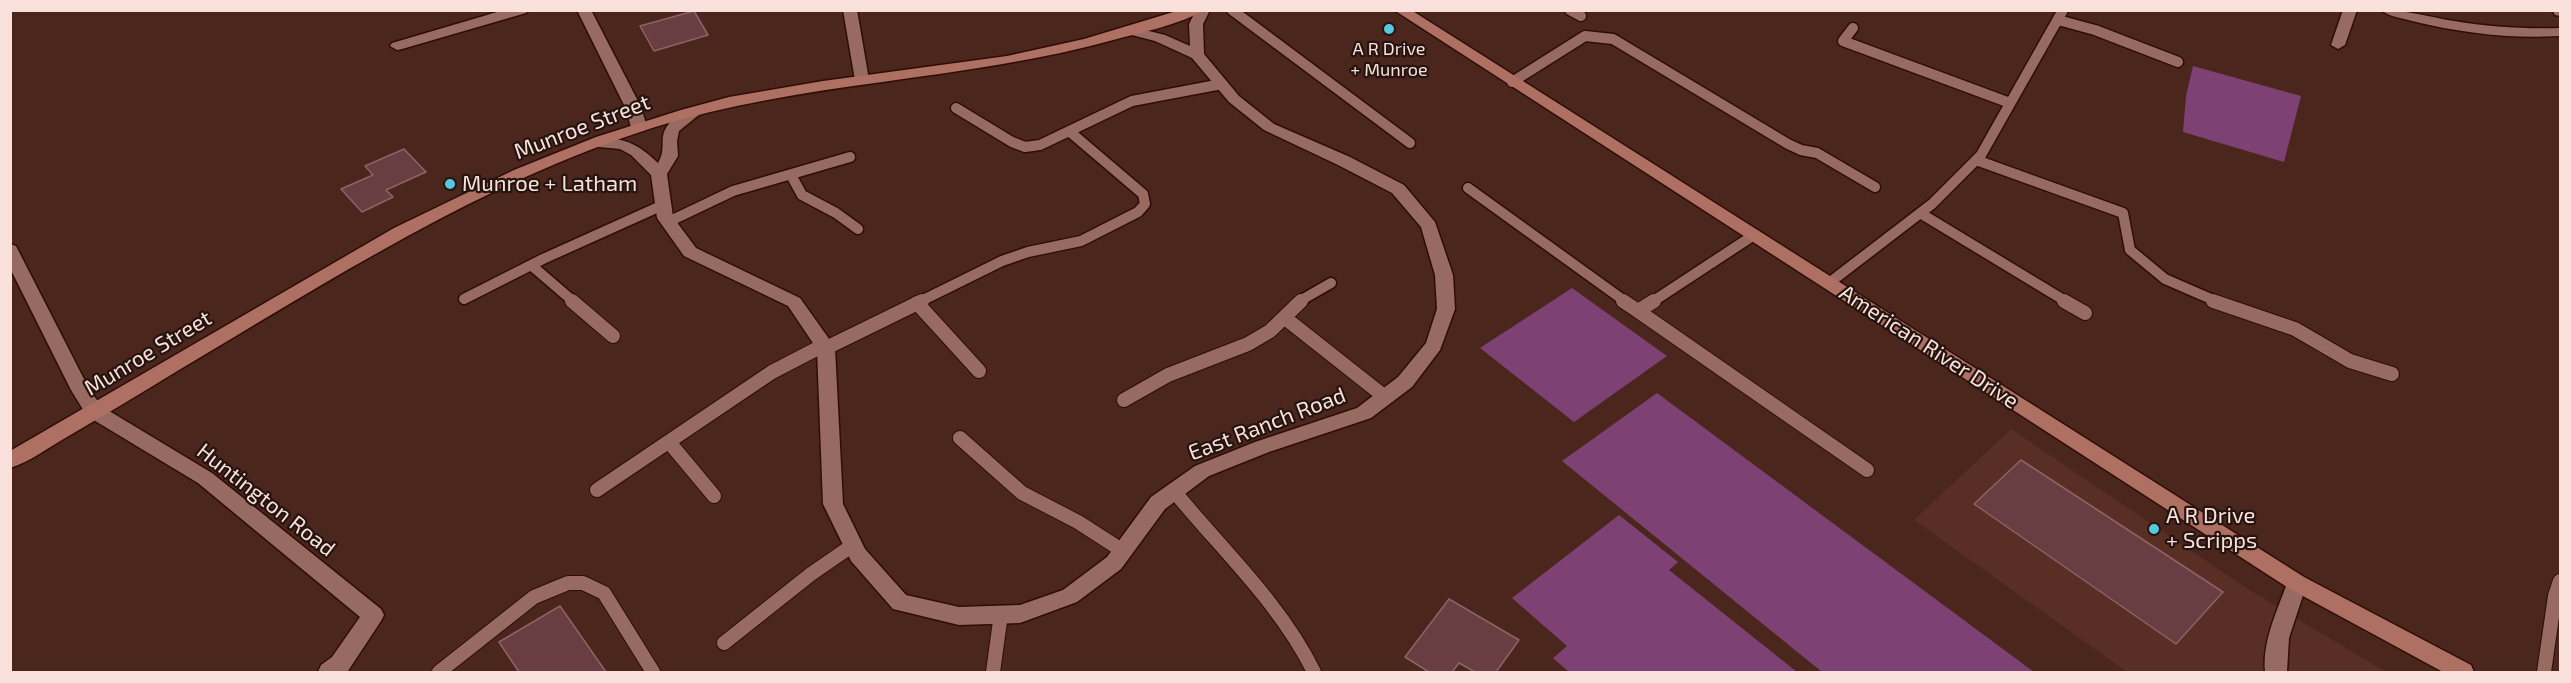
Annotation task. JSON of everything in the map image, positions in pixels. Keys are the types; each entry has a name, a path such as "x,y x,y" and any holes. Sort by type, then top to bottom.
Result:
{"street":[{"path":"397,46 521,10"},
{"path":"584,10 633,107 639,127"},
{"path":"850,10 862,80"},
{"name":"Munroe Street","path":"10,461 436,213 513,177 599,142 639,127 695,111 768,94 982,65 1129,30 1196,10"},
{"path":"1197,55 1196,24 1203,10"},
{"name":"American River Drive","path":"1401,10 2296,583 2463,672"},
{"path":"2338,45 2350,10"},
{"path":"2388,10 2463,28 2503,33 2560,33"},
{"name":"East Ranch Road","path":"825,346 833,504 858,555 900,603 959,616 1020,614 1070,596 1114,563 1158,503 1202,471 1262,447 1364,413 1405,382 1434,345 1446,309 1444,275 1429,226 1398,189 1344,160 1269,127 1234,99 1197,55 1160,38 1129,30"},
{"path":"659,174 670,156 669,141 672,130 680,121 695,111"},
{"path":"599,142 624,144 637,152 659,174 666,213 690,252 794,302 825,346"},
{"name":"Huntington Road","path":"10,250 80,390 94,411 206,478 373,615 340,664 329,672"},
{"path":"2276,672 2275,660 2281,628 2289,611 2296,583"}],"lane":[{"path":"1232,10 1410,143"},
{"path":"1570,10 1581,16"},
{"path":"1829,283 1920,213 1976,160 2061,15 2178,62"},
{"path":"1853,28 1843,41 2010,104"},
{"path":"1512,82 1585,36 1613,39 1788,144 1801,150 1817,153 1875,187"},
{"path":"956,108 1012,142 1025,147 1040,145 1132,101 1221,84"},
{"path":"597,490 772,372 1002,261 1028,252 1081,242 1138,212 1145,204 1143,194 1069,131"},
{"path":"464,299 531,265 666,213 850,157"},
{"path":"1976,160 2123,213 2130,250 2165,279 2208,299 2260,315 2295,329 2350,361 2392,374"},
{"path":"790,175 795,189 807,200 833,211 858,229"},
{"path":"1468,188 1638,311 1867,470"},
{"path":"1920,213 2085,313"},
{"path":"1638,311 1754,235"},
{"path":"531,265 613,336"},
{"path":"1124,400 1168,375 1248,344 1285,318 1295,304 1330,283"},
{"path":"917,303 979,371"},
{"path":"1285,318 1385,397"},
{"path":"960,438 1022,494 1078,522 1123,551"},
{"path":"669,442 714,496"},
{"path":"1174,491 1203,527 1253,581 1314,672"},
{"path":"724,643 811,574 854,545"},
{"path":"2544,672 2555,596 2560,581"},
{"path":"439,672 534,597 568,583 583,583 603,593 653,672"},
{"path":"993,672 1001,614"}],"shaded area":[{"path":"2193,66 2301,96 2284,162 2183,132 2186,96"},
{"path":"1572,288 1667,356 1574,422 1480,348"},
{"path":"1657,393 2034,672 1822,672 1562,461"},
{"path":"2011,429 2248,589 2386,672 2127,672 1914,520"},
{"path":"1619,515 1678,562 1669,570 1797,672 1569,672 1553,658 1567,646 1512,598"}],"building":[{"path":"694,11 708,35 654,51 640,26"},
{"path":"404,149 426,172 386,190 393,197 362,212 341,189 373,175 365,166"},
{"path":"2021,460 2223,592 2176,644 1974,504"},
{"path":"1449,599 1519,640 1496,672 1475,672 1459,663 1452,672 1429,672 1405,657"},
{"path":"560,606 606,672 519,672 499,642"}],"place":[{"name":"A R Drive + Munroe","path":"1389,29"},
{"name":"Munroe + Latham","path":"450,184"},
{"name":"A R Drive + Scripps","path":"2154,529"}]}
